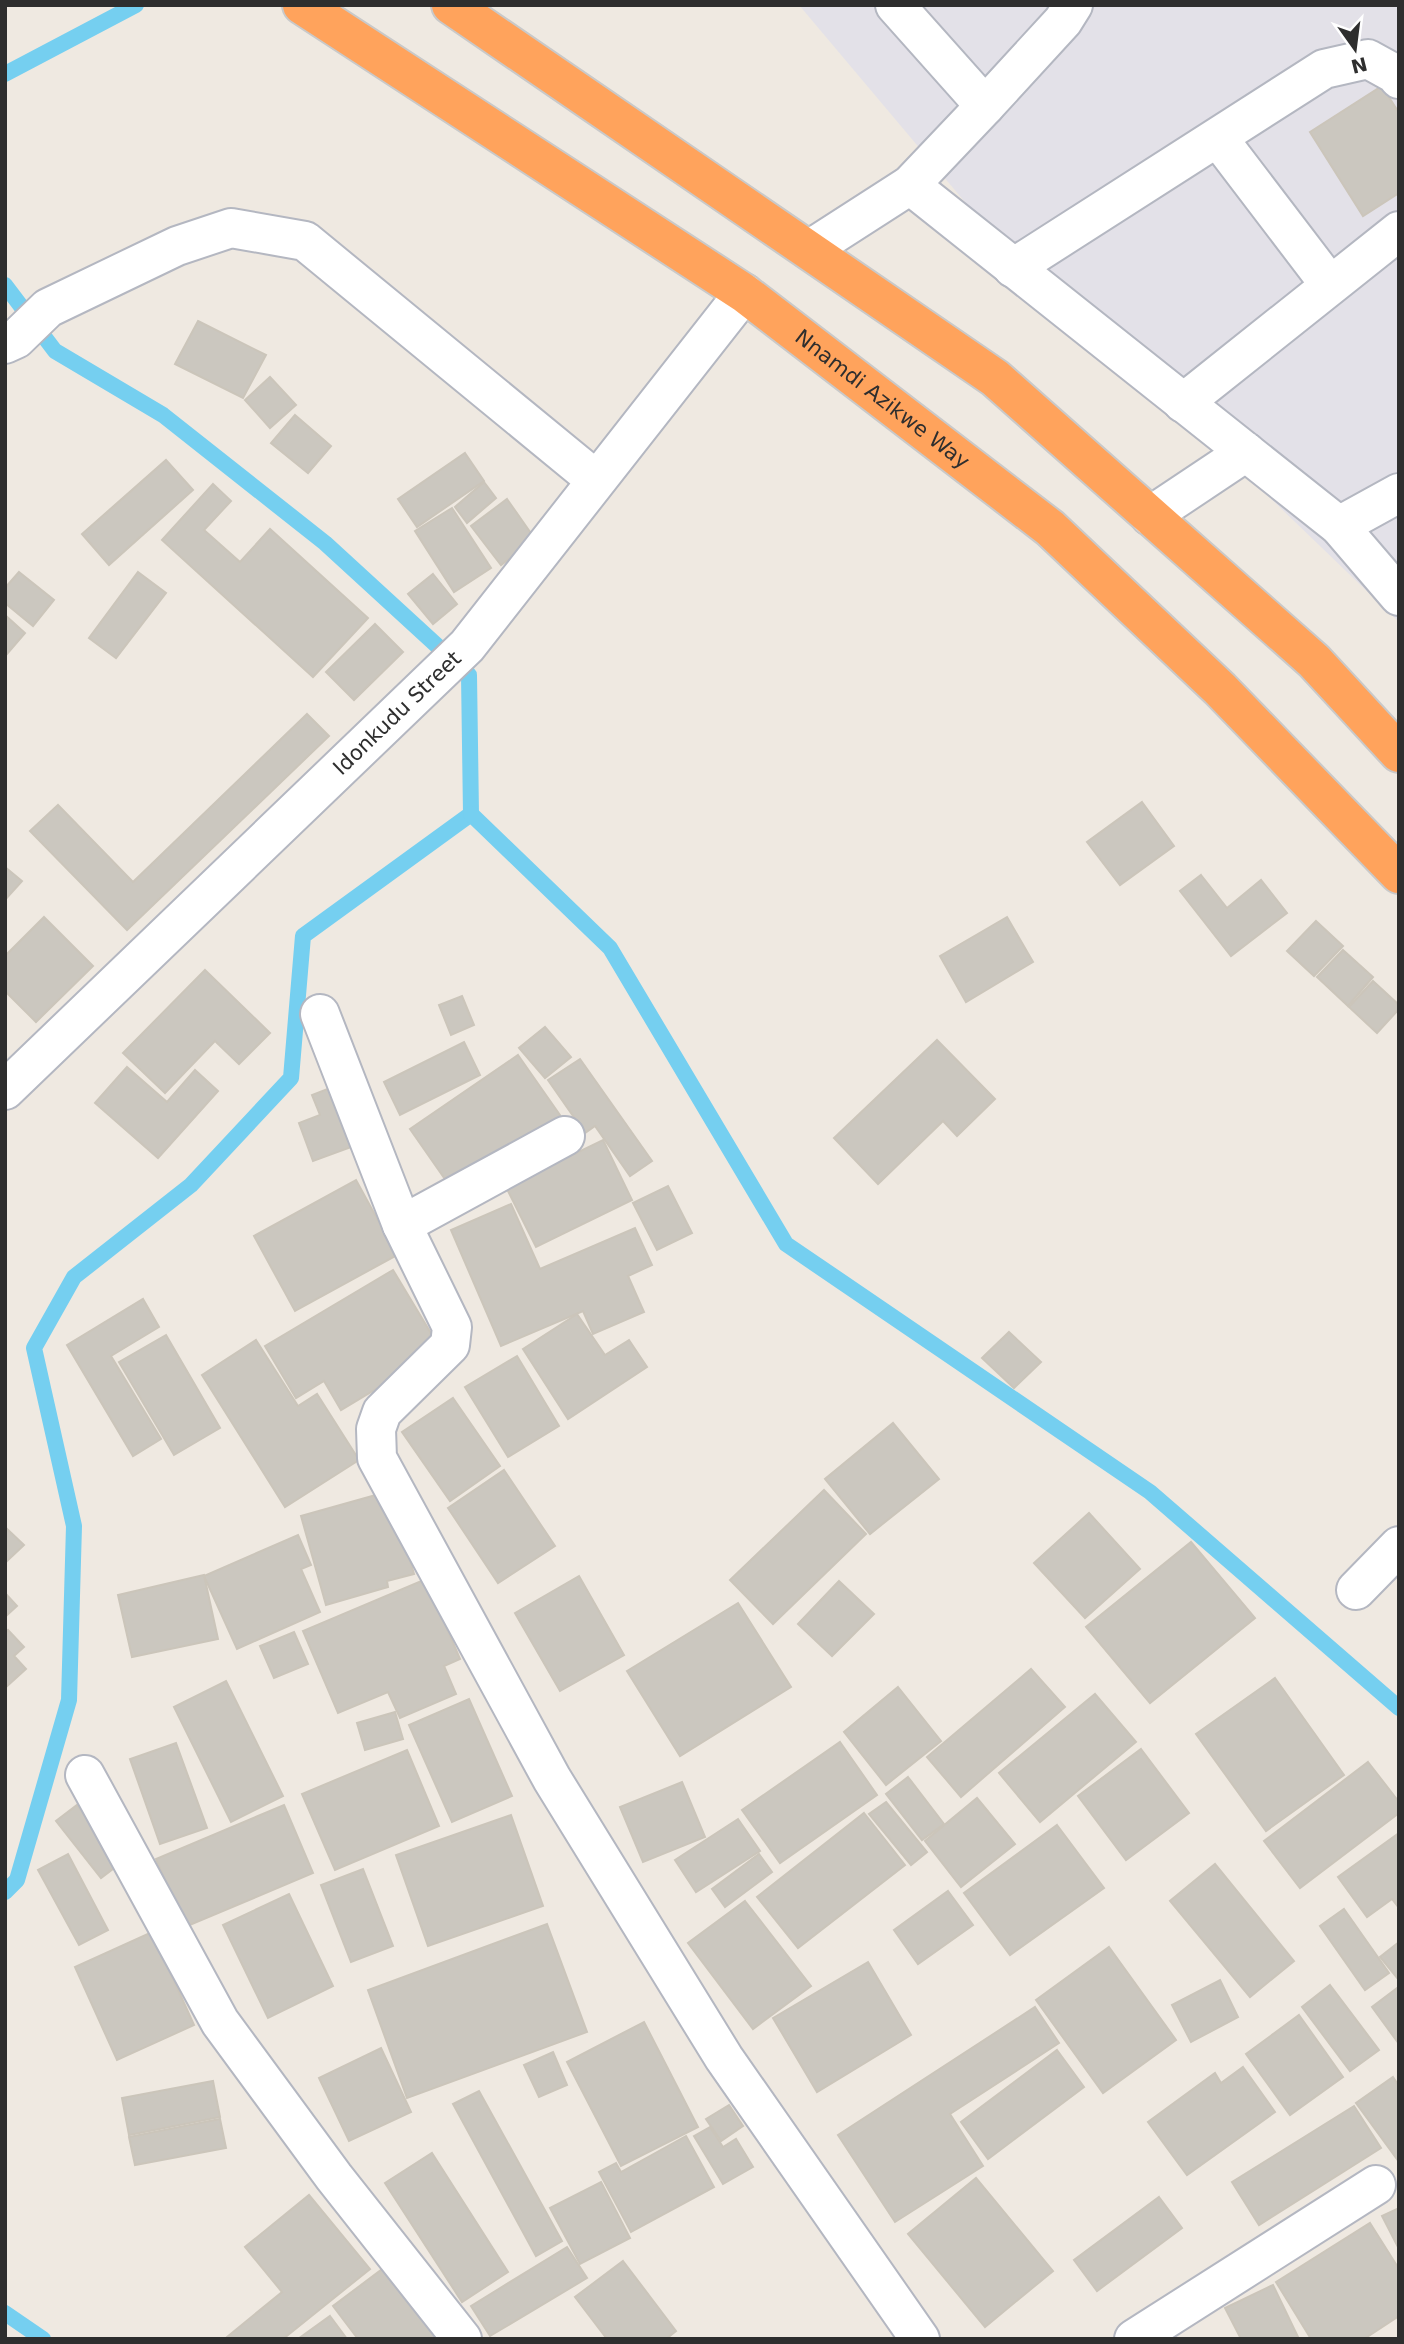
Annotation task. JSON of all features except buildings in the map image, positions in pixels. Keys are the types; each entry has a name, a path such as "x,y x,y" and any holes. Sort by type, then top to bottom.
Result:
{"highway":[{"name":"Nnamdi Azikwe Way","path":"302,5 744,293 1050,528 1220,689 1399,874"},
{"path":"451,5 995,378 1314,661 1399,753"}],"street":[{"path":"895,5 985,106"},
{"path":"808,250 910,185 1063,21 1073,5"},
{"path":"1013,268 1324,69 1368,58 1399,79"},
{"path":"1218,138 1330,285"},
{"path":"910,185 1339,526 1399,596"},
{"path":"11,341 48,308 177,246 231,228 305,241 596,480"},
{"path":"1183,402 1399,231"},
{"name":"Idonkudu Street","path":"5,1090 467,646 744,293"},
{"path":"1150,516 1246,452"},
{"path":"1339,526 1399,493"},
{"path":"320,1014 402,1225 452,1327 450,1345 382,1412 376,1429 377,1458 552,1779 717,2047 920,2339"},
{"path":"402,1225 565,1136"},
{"path":"1356,1590 1399,1546"},
{"path":"85,1775 220,2022 334,2178 462,2339"},
{"path":"1134,2339 1376,2185"}],"shaded area":[{"path":"799,5 1399,5 1399,622 975,214"}],"waterway":[{"path":"5,74 136,5"},
{"path":"5,285 55,351 163,415 325,543 469,675 471,814 303,936 291,1078 191,1185 74,1277 34,1348 74,1526 69,1700 17,1880 5,1892"},
{"path":"471,814 610,948 786,1244 1150,1492 1399,1708"},
{"path":"5,2313 43,2339"}]}
